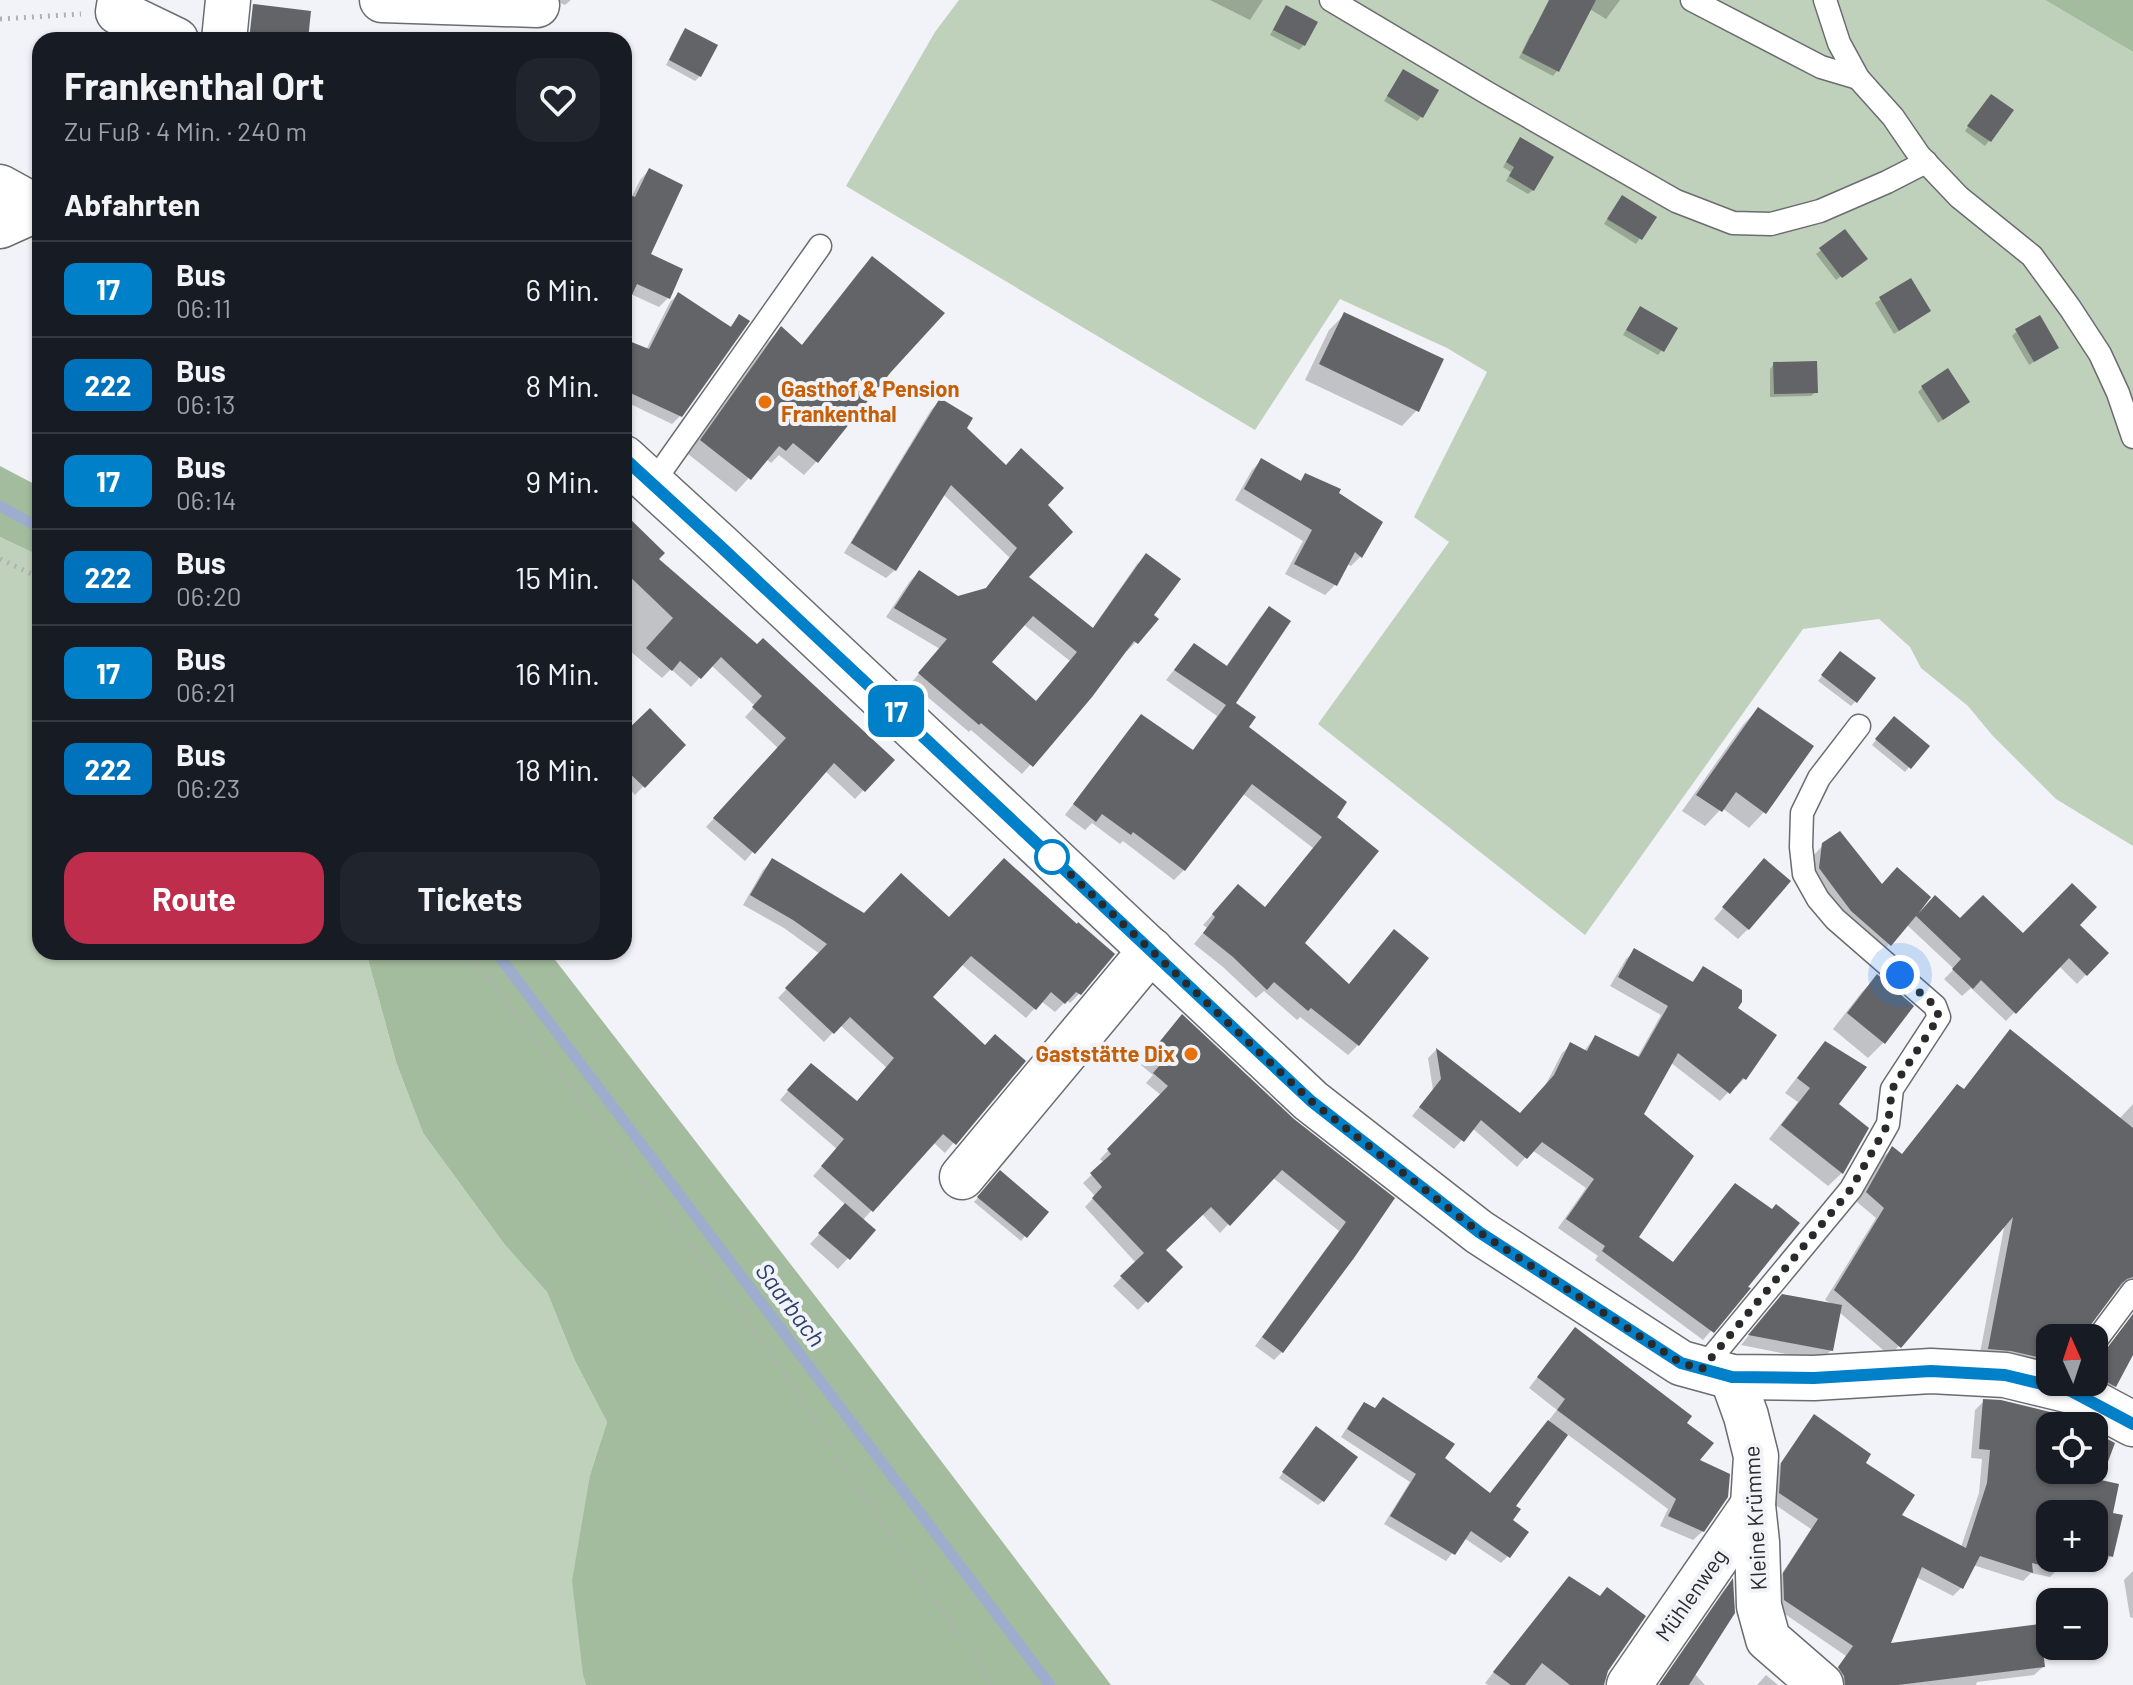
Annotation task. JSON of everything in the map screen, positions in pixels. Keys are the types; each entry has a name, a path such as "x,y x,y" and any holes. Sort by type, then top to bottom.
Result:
{"main road":[{"path":"225,32 228,0"},
{"path":"382,0 537,5"},
{"path":"119,6 163,32"},
{"path":"0,187 26,215"},
{"path":"638,471 1311,1101 1479,1232 1681,1363 1717,1373 1814,1378 1931,1371 2005,1375 2036,1381"},
{"path":"962,1177 1151,950"},
{"name":"Kleine Krümme","path":"1717,1373 1746,1416 1756,1456 1753,1505 1759,1606 1768,1639 1821,1685"},
{"path":"2080,1396 2133,1424"},
{"name":"Mühlenweg","path":"1629,1685 1753,1505"}],"lane":[{"path":"1331,0 1676,201 1733,223 1771,224 1820,211 1926,162"},
{"path":"1692,0 1821,67 1858,78"},
{"path":"1825,0 1839,43 1858,78 1893,117 1926,162 1959,197 2032,256 2100,354 2133,437"},
{"path":"638,471 820,246"},
{"path":"1717,1373 1851,1189 1888,1124 1892,1089 1939,1017 1935,1006 1835,919 1818,899 1804,874 1802,813 1819,778 1859,726"},
{"path":"2108,1324 2133,1291"}],"path":[{"path":"0,19 119,6"},
{"path":"0,559 32,574"},
{"path":"474,960 794,1387 875,1514 993,1685"}],"green space":[{"path":"959,0 2045,0 2133,52 2133,846 2056,799 1992,735 1968,706 1921,668 1910,647 1879,619 1803,629 1585,935 1318,724 1449,542 1414,517 1487,372 1447,348 1340,299 1255,430 846,186 935,32"},
{"path":"2045,0 2133,0 2133,52"},
{"path":"0,466 32,483 32,552 0,537"},
{"path":"0,537 32,552 32,960 368,960 396,1062 423,1133 505,1245 547,1292 575,1361 607,1422 590,1475 583,1674 586,1685 0,1685"},
{"path":"368,960 555,960 1111,1685 586,1685 572,1581 590,1475 607,1422 575,1361 547,1292 505,1245 423,1133 396,1062"}],"building":[{"path":"1549,0 1596,0 1559,72 1522,53"},
{"path":"253,4 311,11 309,32 250,32"},
{"path":"1286,5 1318,22 1305,46 1273,30"},
{"path":"685,28 718,45 701,77 669,60"},
{"path":"1403,69 1439,90 1423,118 1387,96"},
{"path":"1991,94 2014,110 1991,142 1967,126"},
{"path":"1520,137 1554,157 1534,191 1509,176 1514,167 1506,162"},
{"path":"649,168 683,185 651,254 683,269 670,299 637,284 632,295 632,196 635,197"},
{"path":"1622,195 1657,217 1642,240 1607,219"},
{"path":"1845,229 1868,259 1842,278 1819,248"},
{"path":"872,256 945,313 891,372 818,463 793,443 786,451 779,446 751,480 700,440 781,326 802,345"},
{"path":"1911,278 1931,311 1899,331 1879,297"},
{"path":"678,292 731,327 739,314 750,321 682,417 632,394 632,342 649,349"},
{"path":"1640,306 1678,328 1664,352 1626,330"},
{"path":"1344,312 1444,359 1419,412 1319,364"},
{"path":"2040,315 2059,348 2034,362 2015,329"},
{"path":"1817,361 1818,393 1774,394 1773,362"},
{"path":"1948,368 1970,402 1943,420 1921,386"},
{"path":"940,398 973,418 967,428 1006,465 1021,448 1064,488 1048,505 1073,532 1029,577 1093,628 1146,553 1181,579 1154,615 1159,619 1138,644 1134,641 1033,767 918,673 947,639 894,608 919,570 958,596 986,588 1017,548 951,485 896,571 851,543","holes":["1033,616 1077,652 1036,701 992,662"]},
{"path":"1261,458 1301,481 1305,473 1341,489 1339,493 1383,522 1362,558 1355,552 1337,586 1294,564 1312,530 1244,489"},
{"path":"632,521 665,553 659,559 757,644 763,638 895,760 865,792 834,763 755,854 713,818 786,738 752,707 762,696 721,657 701,679 680,661 672,671 646,648 673,618 632,579"},
{"path":"1269,606 1291,621 1236,703 1256,717 1249,727 1347,802 1337,817 1379,851 1305,943 1349,984 1394,929 1429,958 1359,1046 1311,1008 1308,1011 1274,982 1267,990 1203,933 1215,917 1212,914 1238,884 1265,907 1322,837 1252,784 1185,871 1133,832 1131,835 1102,814 1096,822 1073,804 1141,714 1193,750 1226,705 1174,670 1194,643 1227,666"},
{"path":"1840,651 1876,678 1857,703 1821,675"},
{"path":"1758,707 1814,746 1766,814 1736,792 1722,812 1696,795"},
{"path":"650,708 686,745 645,788 632,776 632,725"},
{"path":"1894,716 1930,746 1911,769 1875,739"},
{"path":"1840,831 1882,884 1897,867 1931,897 1918,914 1935,895 1960,918 1983,895 2023,933 2072,883 2097,907 2080,925 2109,953 2087,976 2069,958 2016,1014 1981,980 1973,989 1952,969 1961,959 1916,916 1891,946 1851,911 1819,868 1822,843"},
{"path":"772,858 864,913 901,873 949,917 1004,858 1115,954 1081,995 1076,992 1065,1004 1051,992 1036,1010 971,956 933,997 985,1045 995,1034 1026,1061 956,1145 943,1134 873,1212 821,1166 844,1139 787,1090 811,1063 857,1101 894,1058 850,1017 834,1034 785,988 827,944 750,895"},
{"path":"1764,858 1791,881 1749,930 1722,907"},
{"path":"1634,948 1693,982 1703,966 1742,990 1742,1002 1738,1008 1777,1035 1746,1080 1743,1078 1730,1094 1678,1053 1644,1114 1694,1156 1639,1237 1673,1262 1735,1183 1772,1209 1776,1204 1800,1223 1714,1333 1602,1251 1605,1246 1566,1219 1594,1179 1542,1142 1527,1159 1481,1120 1464,1142 1419,1107 1441,1079 1436,1048 1520,1113 1554,1075 1570,1042 1587,1051 1595,1035 1639,1057 1668,1006 1618,977"},
{"path":"1877,974 1914,1006 1885,1044 1847,1013"},
{"path":"1182,1014 1294,1119 1395,1198 1283,1353 1262,1337 1346,1222 1282,1170 1230,1226 1211,1207 1166,1250 1183,1267 1148,1303 1120,1276 1144,1253 1092,1198 1102,1187 1090,1173 1111,1154 1107,1149 1168,1086 1153,1073 1160,1065 1148,1056"},
{"path":"2010,1029 2133,1128 2133,1277 2122,1283 2091,1324 2036,1324 2036,1357 1988,1349 2013,1217 1901,1348 1834,1290 1884,1208 1866,1192 1892,1146 1902,1154 1957,1084 1964,1089"},
{"path":"1825,1041 1867,1067 1839,1104 1869,1128 1843,1174 1781,1125 1810,1088 1797,1078"},
{"path":"1000,1170 1049,1212 1027,1238 977,1197"},
{"path":"845,1203 876,1230 850,1260 818,1233"},
{"path":"1782,1294 1842,1305 1833,1351 1748,1335"},
{"path":"2133,1314 2133,1355 2116,1387 2108,1383 2108,1347"},
{"path":"1575,1327 1692,1416 1687,1423 1714,1443 1700,1460 1730,1474 1728,1497 1704,1532 1668,1516 1676,1499 1557,1410 1565,1399 1537,1377"},
{"path":"1383,1397 1455,1444 1445,1458 1490,1493 1548,1420 1568,1435 1516,1506 1521,1509 1513,1520 1529,1532 1510,1558 1471,1531 1455,1555 1390,1516 1416,1474 1347,1429 1364,1402 1375,1408"},
{"path":"1983,1399 2001,1400 2050,1412 2036,1412 2036,1484 2108,1484 2108,1482 2119,1484 2113,1513 2123,1515 2113,1557 2108,1556 2108,1500 2036,1500 2036,1564 2032,1563 2033,1573 1980,1556 1963,1589 1922,1567 1891,1643 2036,1625 2036,1660 2044,1660 2045,1667 1898,1685 1845,1685 1838,1667 1853,1646 1784,1600 1783,1573 1818,1519 1779,1493 1781,1463 1814,1414 1871,1454 1866,1463 1915,1495 1902,1515 1966,1548 1987,1483 1990,1450 1979,1449"},
{"path":"1316,1426 1358,1457 1324,1502 1282,1472"},
{"path":"2108,1439 2115,1443 2108,1462"},
{"path":"1569,1576 1600,1596 1607,1587 1646,1616 1608,1671 1604,1685 1570,1685 1542,1663 1525,1685 1511,1685 1493,1672"},
{"path":"1733,1578 1735,1613 1689,1685 1659,1685"}],"waterway":[{"name":"Saarbach","path":"0,506 32,524"},
{"name":"Saarbach","path":"502,960 1050,1685"}],"bus line":[{"name":"17","path":"632,465 1311,1101 1479,1232 1681,1363 1732,1377 1814,1378 1931,1371 2005,1375 2071,1391 2133,1424"}],"place":[{"name":"Gasthof & Pension Frankenthal","path":"765,402"},
{"name":"Gaststätte Dix","path":"1191,1054"}],"route":[{"path":"1052,857 1311,1101 1479,1232 1681,1363 1702,1369 1851,1189 1888,1124 1892,1089 1939,1017 1935,1006 1900,975"}]}
